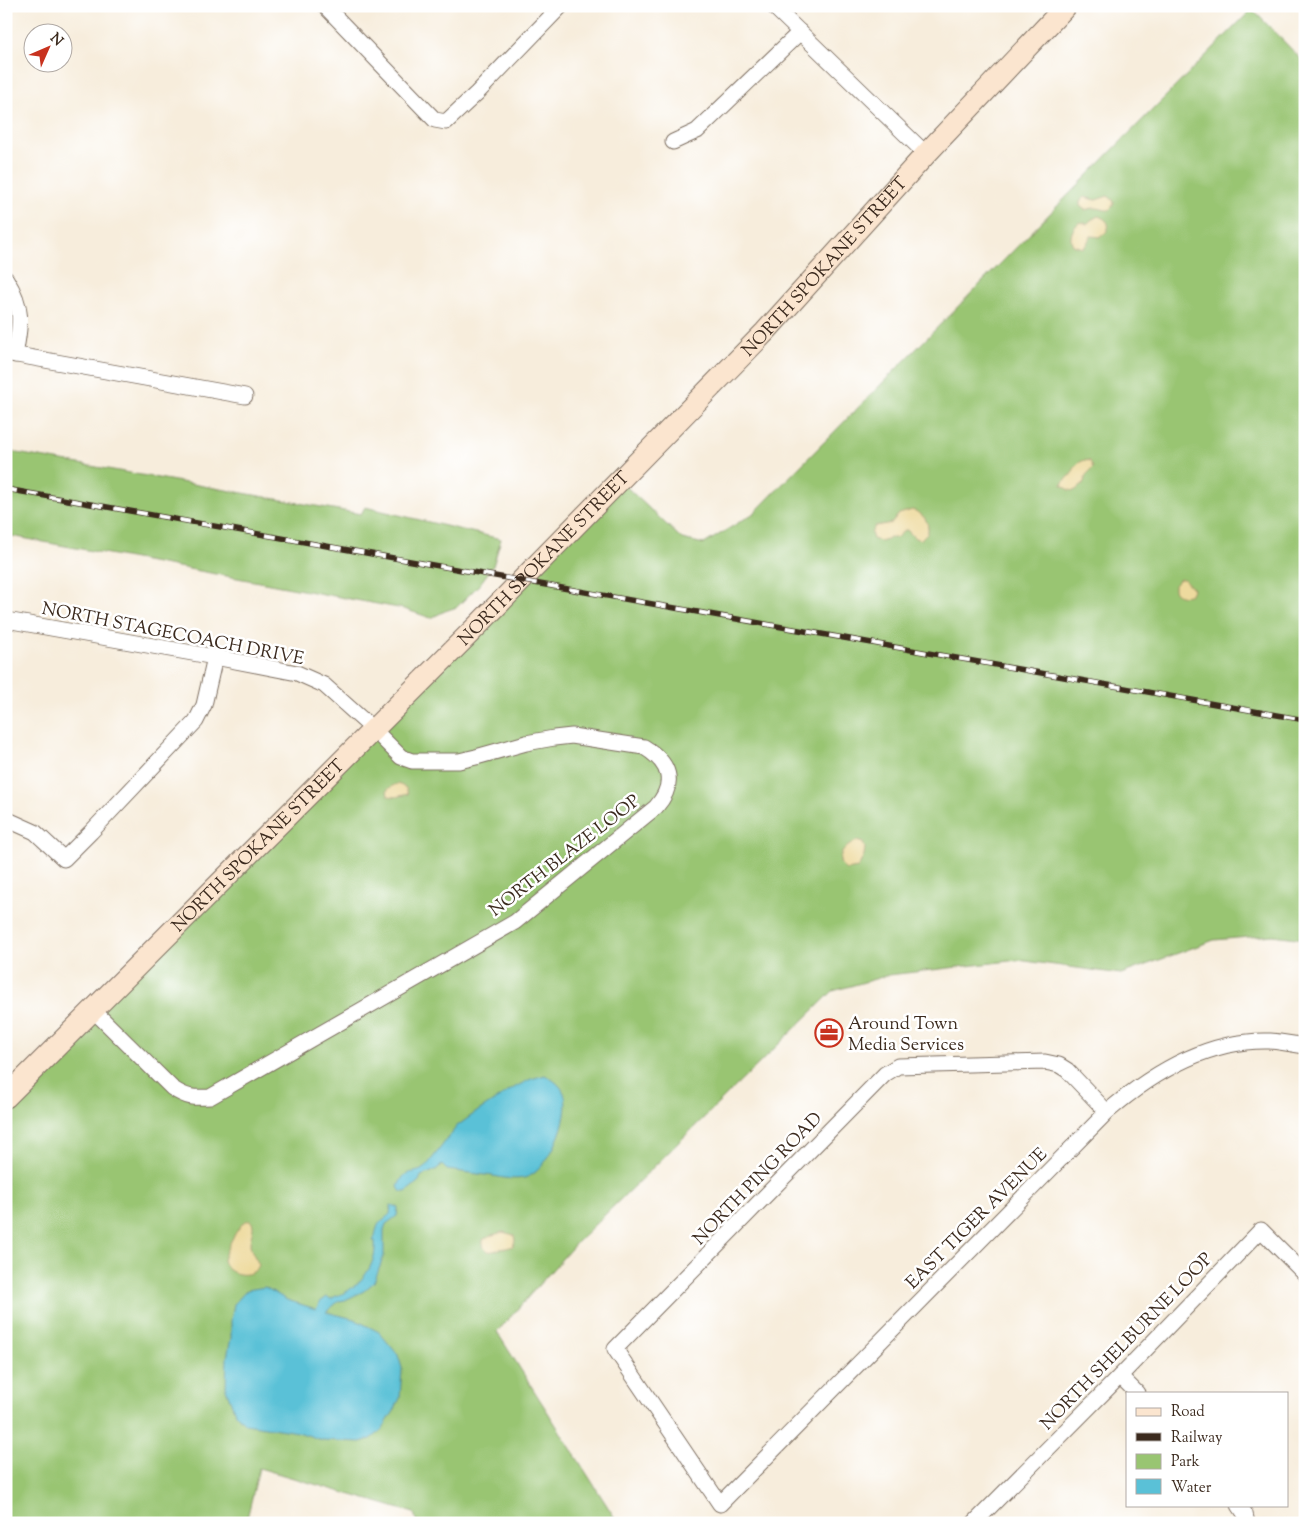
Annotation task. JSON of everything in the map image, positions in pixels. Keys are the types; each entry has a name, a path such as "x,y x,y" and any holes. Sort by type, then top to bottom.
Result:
{"street":[{"path":"325,6 435,120 446,122 562,6"},
{"path":"773,6 926,154"},
{"name":"NORTH SPOKANE STREET","path":"6,1096 374,730 765,332 926,154 1066,6"},
{"path":"673,142 697,132 800,32"},
{"path":"6,279 15,293 20,310 20,329 11,354 245,396"},
{"name":"NORTH STAGECOACH DRIVE","path":"6,620 297,673 324,685 374,730"},
{"path":"6,819 35,832 64,859 196,721 204,705 215,657"},
{"name":"NORTH BLAZE LOOP","path":"93,1010 172,1088 183,1096 196,1098 210,1097 515,922 656,807 663,800 667,790 668,771 659,758 644,747 572,736 526,743 459,761 412,761 401,757 374,730"},
{"name":"EAST TIGER AVENUE","path":"720,1504 1120,1101 1166,1069 1196,1054 1234,1044 1270,1042 1305,1046"},
{"name":"NORTH PING ROAD","path":"720,1504 615,1349 878,1081 898,1066 1044,1062 1059,1065 1067,1070 1107,1112"},
{"name":"NORTH SHELBURNE LOOP","path":"974,1523 1261,1230 1305,1274"},
{"path":"1120,1376 1136,1392"},
{"path":"1240,1506 1248,1523"}],"green space":[{"path":"1252,9 1305,63 1305,939 1273,935 1214,940 1121,974 1018,960 889,975 833,991 577,1242 497,1332 618,1523 417,1523 414,1513 259,1468 246,1523 6,1523 6,1097 619,480 682,539 704,544 754,513"},
{"path":"6,451 361,514 365,507 501,539 493,566 479,585 457,607 431,618 404,609 6,535"}],"sand":[{"path":"1108,196 1114,203 1108,210 1095,208 1085,210 1080,206 1080,201 1084,197 1096,200"},
{"path":"1098,216 1108,223 1107,231 1100,237 1091,236 1083,248 1073,245 1071,236 1075,227 1080,222 1087,224"},
{"path":"1085,460 1090,461 1093,468 1086,475 1083,485 1074,491 1069,490 1062,485 1063,482 1070,476 1077,465"},
{"path":"912,510 922,515 927,524 928,532 920,540 907,530 896,538 879,541 873,539 871,533 875,526 892,523 899,514"},
{"path":"1180,579 1184,579 1193,589 1191,594 1181,595 1177,594 1174,590 1174,585"},
{"path":"398,784 406,788 408,794 396,797 388,796 387,790"},
{"path":"857,841 863,843 865,848 864,855 858,868 846,870 840,862 840,857 848,846"},
{"path":"245,1221 252,1222 253,1225 250,1246 259,1265 251,1273 240,1274 229,1270 223,1260 232,1239"},
{"path":"503,1232 514,1235 515,1241 513,1246 493,1251 485,1250 483,1240"}],"water":[{"path":"545,1075 558,1085 564,1093 566,1103 565,1115 562,1129 550,1155 533,1174 516,1179 447,1170 442,1165 434,1171 421,1176 419,1181 406,1192 401,1192 398,1187 403,1177 406,1174 425,1168 457,1126 517,1086"},
{"path":"391,1205 398,1207 397,1216 386,1224 384,1230 384,1256 374,1282 364,1291 339,1301 326,1312 354,1319 379,1332 398,1355 402,1368 400,1398 381,1431 371,1439 360,1442 322,1440 298,1432 245,1424 235,1413 226,1389 227,1357 234,1304 247,1290 265,1287 287,1300 316,1309 320,1302 327,1297 331,1299 346,1292 364,1277 368,1271 374,1257 375,1241 373,1241 378,1226 390,1214"}],"railway":[{"path":"6,489 1305,720"}],"place":[{"name":"Around Town Media Services","path":"829,1033"}]}
